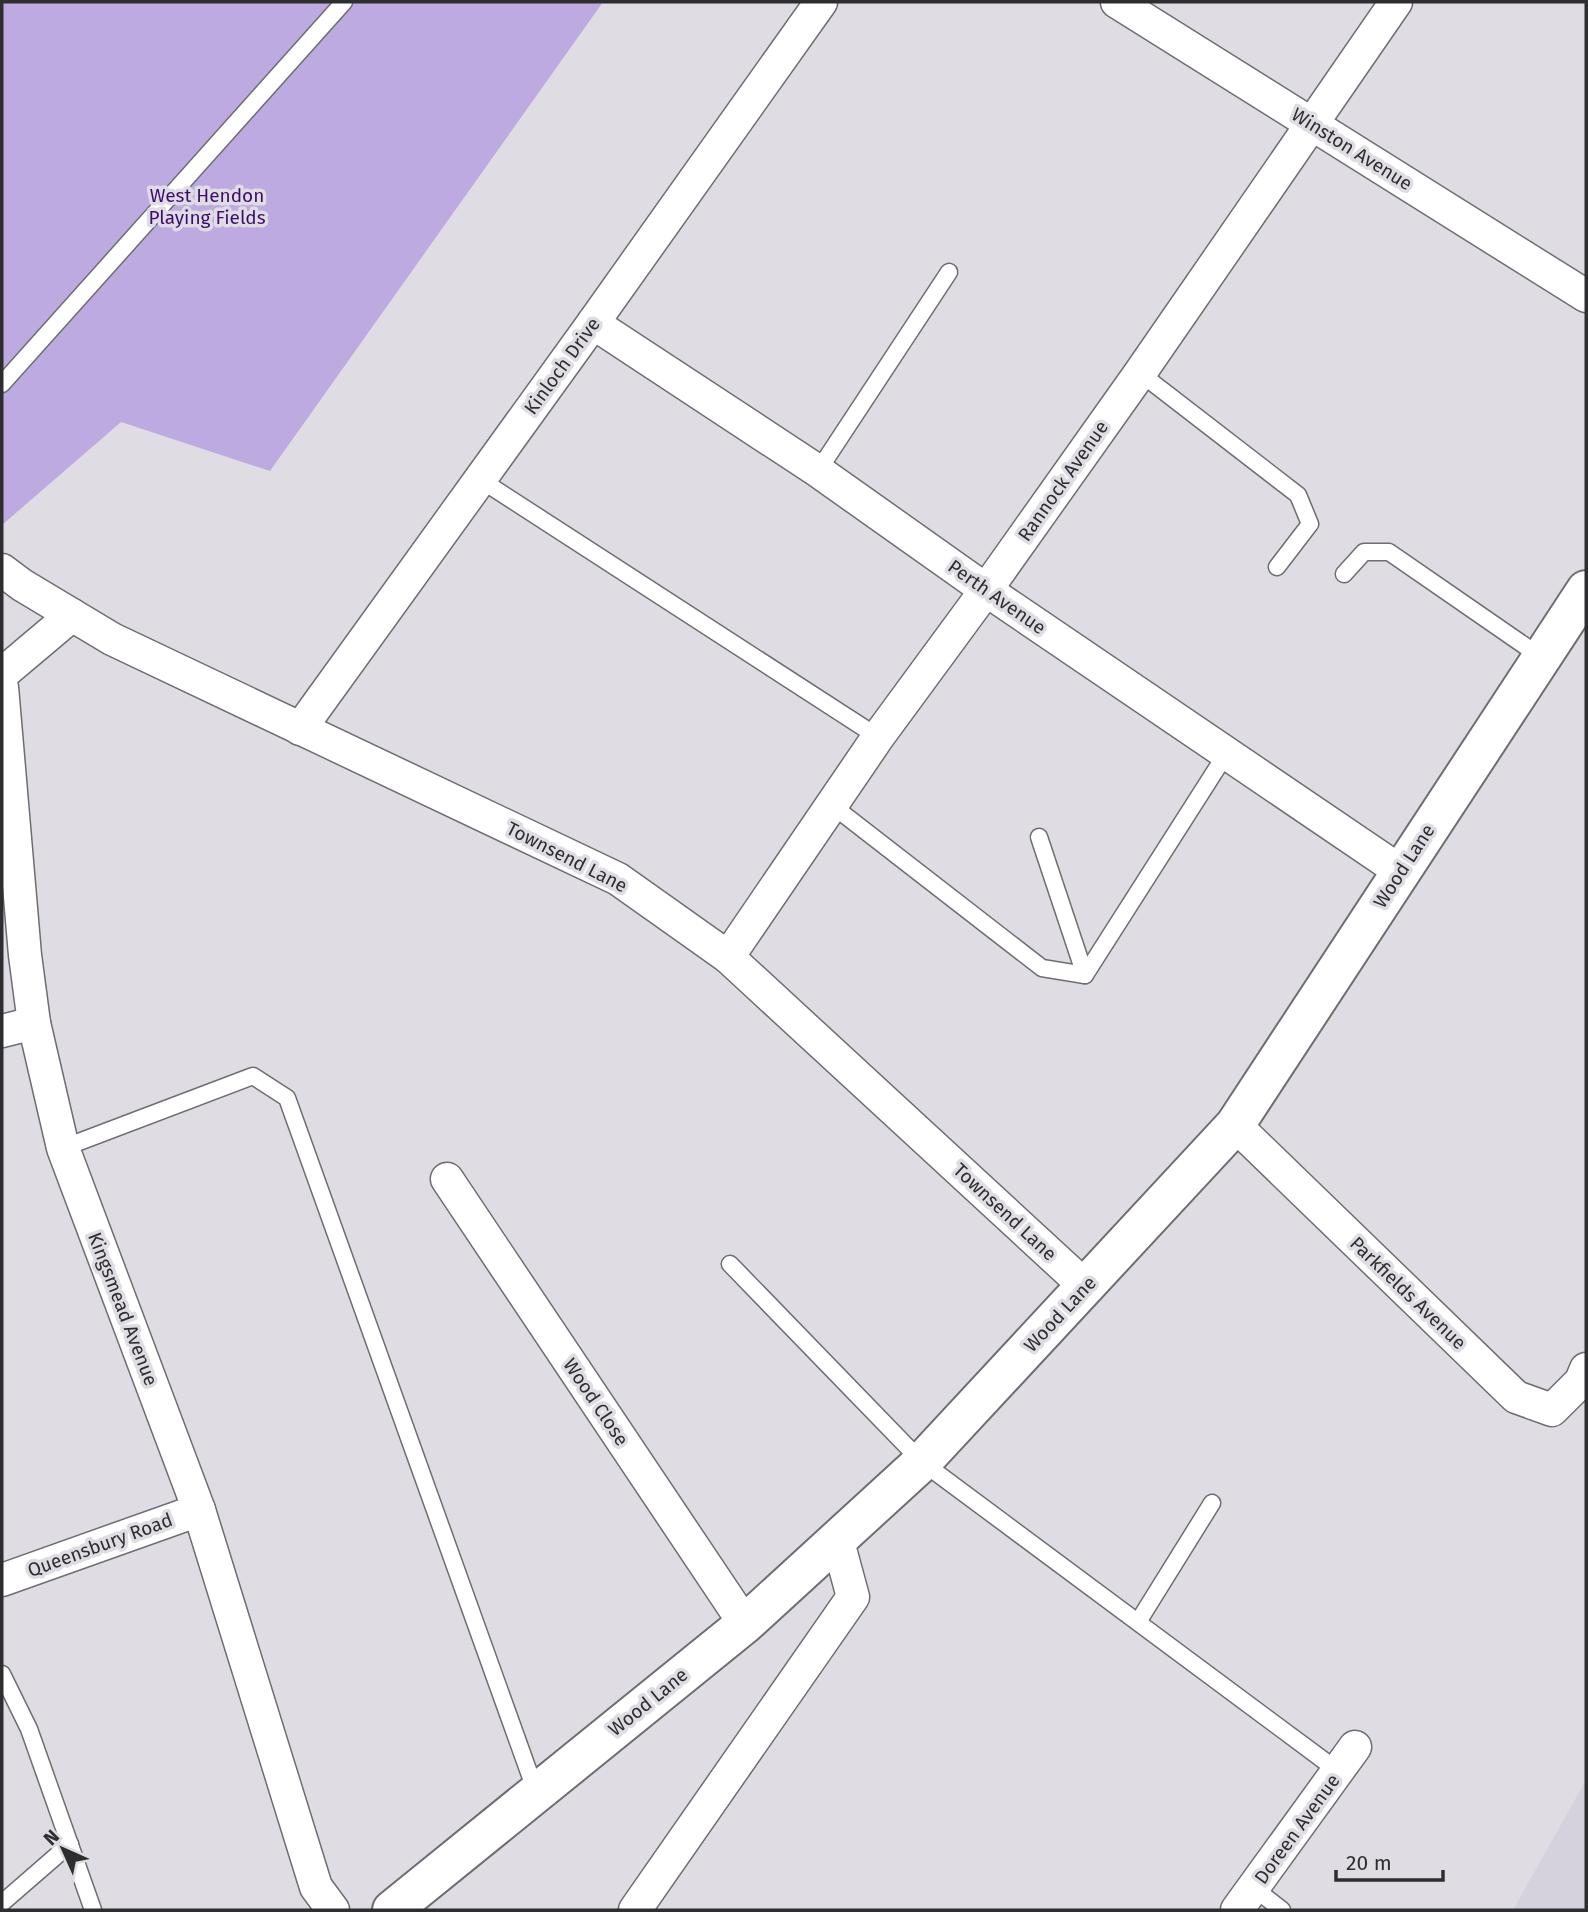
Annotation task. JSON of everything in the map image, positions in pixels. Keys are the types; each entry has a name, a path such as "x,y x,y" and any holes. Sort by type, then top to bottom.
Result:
{"street":[{"name":"Kinloch Drive","path":"300,729 821,2"},
{"name":"Winston Avenue","path":"1117,2 1586,296"},
{"name":"Rannock Avenue","path":"728,957 878,737 1140,373 1396,2"},
{"name":"Perth Avenue","path":"593,323 818,471 986,590 1400,871"},
{"name":"Townsend Lane","path":"2,570 112,639 618,879 728,957 1086,1287"},
{"name":"Wood Lane","path":"391,1910 745,1624 922,1462 1235,1125 1586,590"},
{"path":"2,674 72,615"},
{"name":"Kingsmead Avenue","path":"2,687 25,955 34,1023 63,1148 199,1510 316,1886 333,1910"},
{"path":"2,1031 34,1023"},
{"name":"Parkfields Avenue","path":"1235,1125 1516,1397 1552,1410 1581,1381 1586,1369"},
{"name":"Wood Close","path":"447,1179 745,1624"},
{"name":"Queensbury Road","path":"2,1580 199,1510"},
{"path":"635,1910 853,1597 837,1538"},
{"name":"Doreen Avenue","path":"1246,1899 1347,1759"}],"lane":[{"path":"2,384 344,2"},
{"path":"818,471 949,272"},
{"path":"1140,373 1298,495 1310,524 1277,567"},
{"path":"481,480 878,737"},
{"path":"1344,575 1364,552 1389,552 1541,657"},
{"path":"1085,975 1226,754"},
{"path":"833,806 1042,968 1085,975"},
{"path":"1038,837 1085,975"},
{"path":"63,1148 253,1076 287,1098 536,1792"},
{"path":"730,1264 922,1462 1138,1622 1347,1759"},
{"path":"1138,1622 1212,1503"},
{"path":"2,1674 29,1729 93,1910"},
{"path":"2,1903 69,1844"},
{"path":"1246,1899 1282,1910"}],"shaded area":[{"path":"1586,1780 1586,1910 1513,1910"}],"green space":[{"name":"West Hendon Playing Fields","path":"2,2 603,2 270,471 121,422 2,525"}]}
